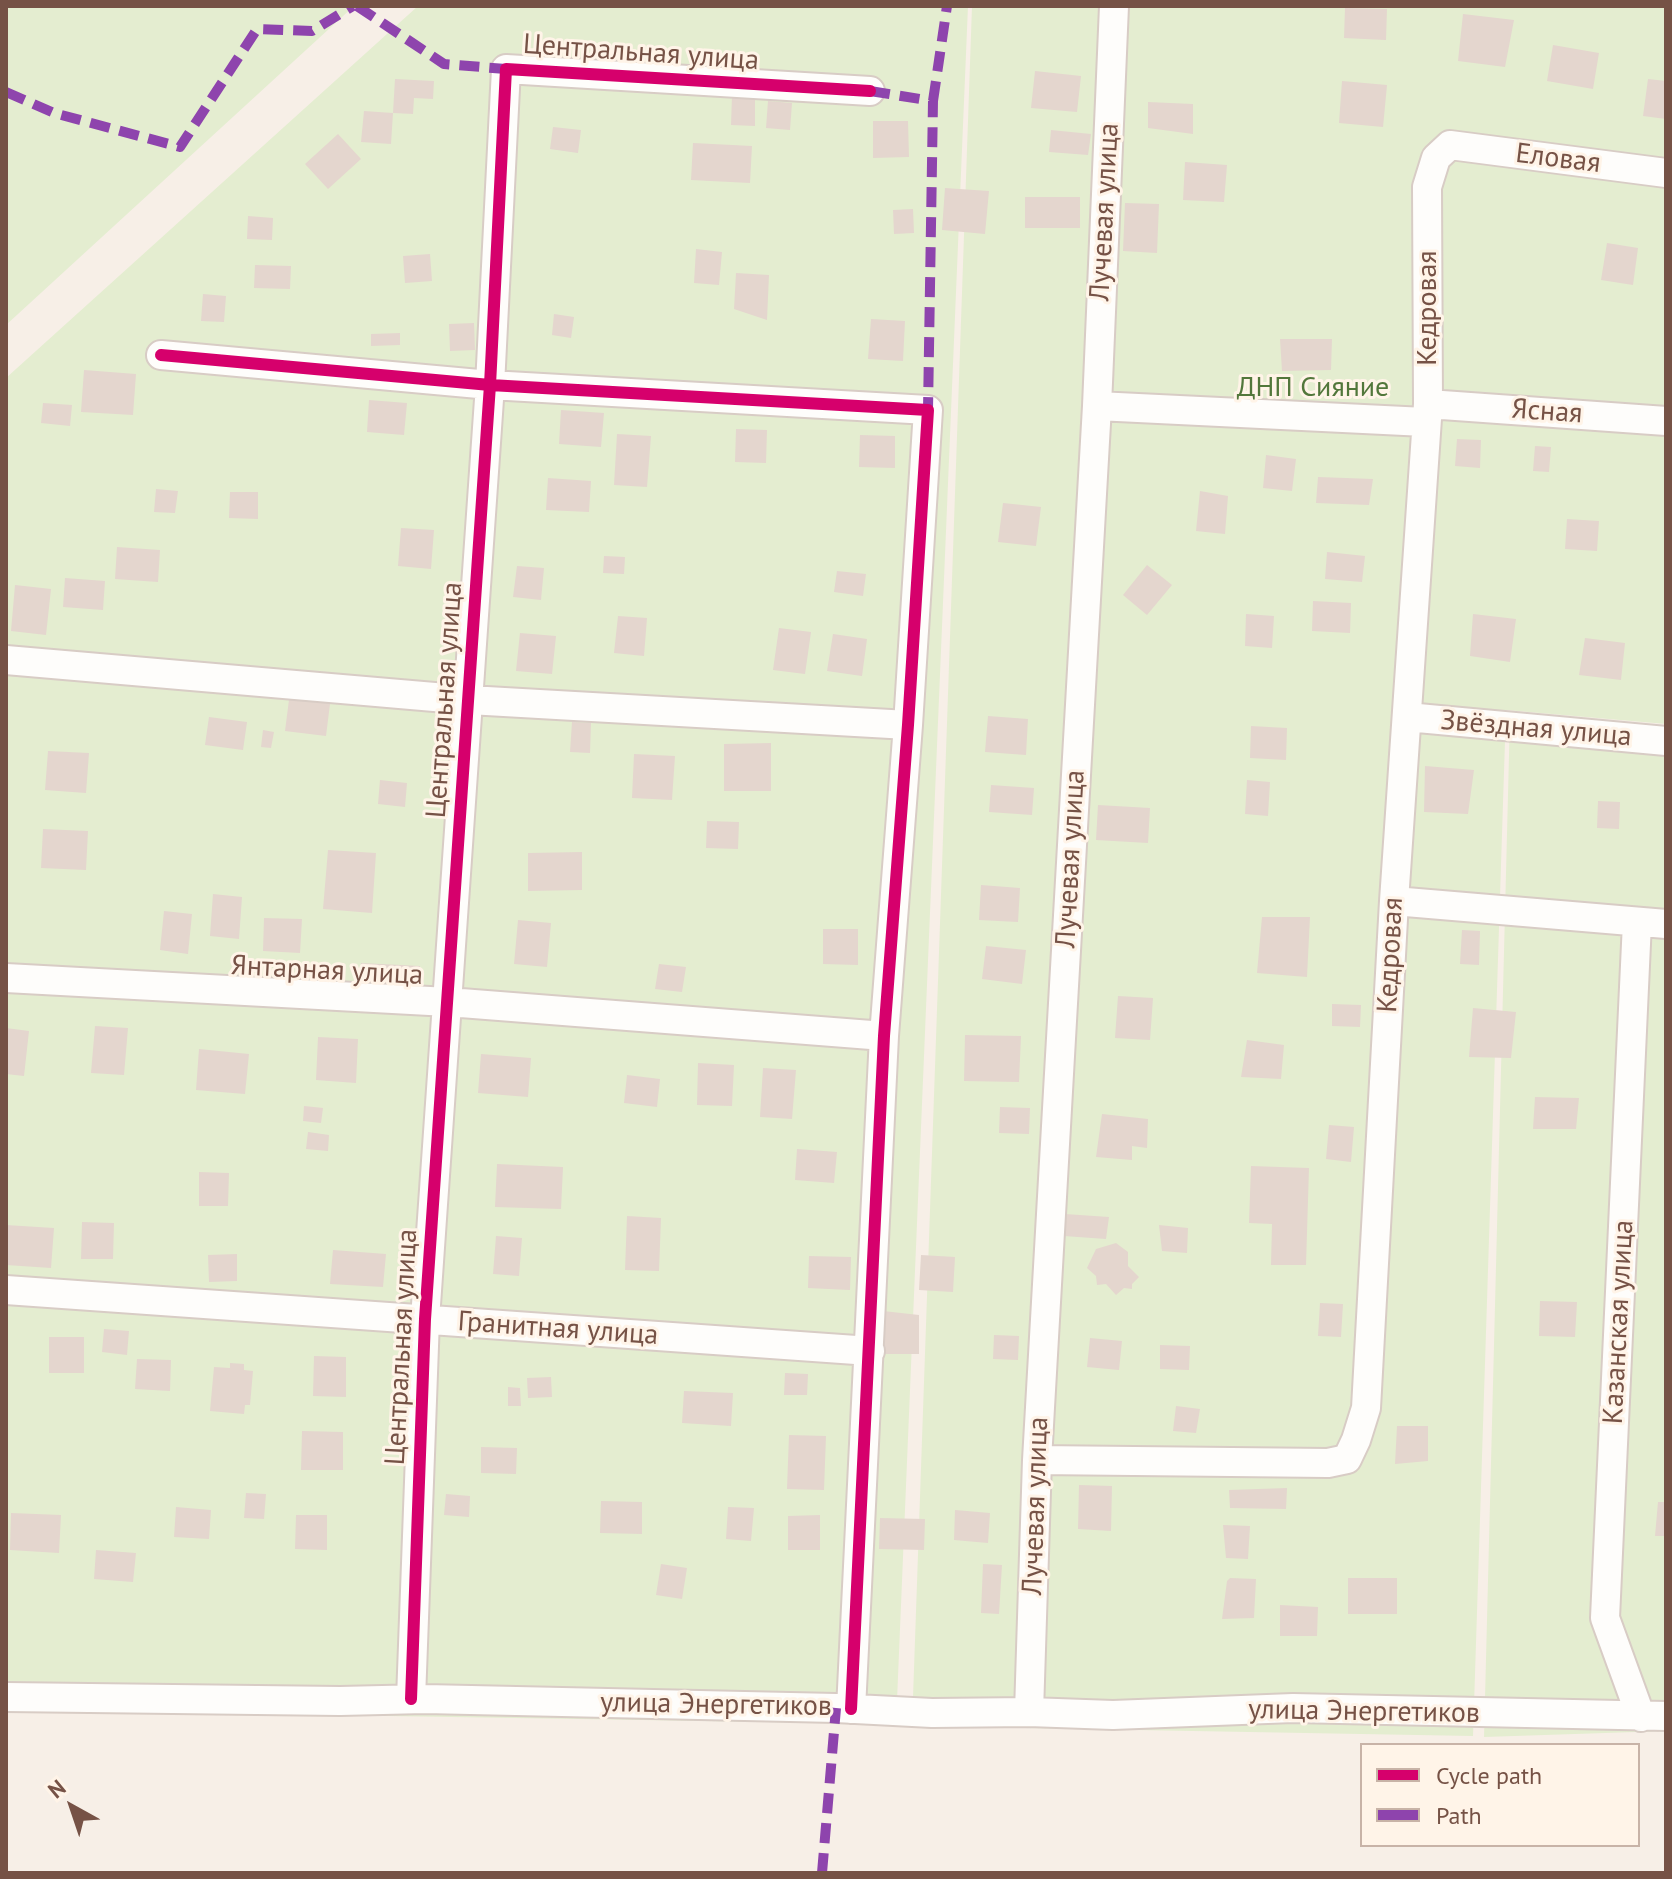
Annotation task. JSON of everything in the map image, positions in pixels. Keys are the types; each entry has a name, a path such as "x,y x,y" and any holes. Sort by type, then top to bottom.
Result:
{"street":[{"name":"Лучевая улица","path":"1029,1712 1037,1460 1097,406 1114,6"},
{"name":"Центральная улица","path":"411,1699 425,1319 490,385 506,69 870,91"},
{"name":"Еловая","path":"1450,145 1666,173"},
{"name":"Кедровая","path":"1037,1460 1328,1463 1347,1459 1356,1440 1366,1408 1394,901 1427,413 1427,187 1436,158 1450,145"},
{"path":"161,355 490,385 928,410 884,1036 851,1709"},
{"name":"Ясная","path":"1097,406 1666,421"},
{"path":"6,660 469,700 908,725"},
{"name":"Звёздная улица","path":"1407,717 1666,741"},
{"path":"1394,901 1666,924"},
{"name":"Казанская улица","path":"1637,922 1605,1618 1654,1716"},
{"name":"Янтарная улица","path":"6,978 448,1002 884,1036"},
{"name":"Гранитная улица","path":"6,1290 870,1351"},
{"name":"улица Энергетиков","path":"6,1697 411,1699 932,1713 1113,1715 1293,1708 1654,1716"}],"green space":[{"path":"6,6 354,6 6,325"},
{"path":"418,6 968,6 896,1724 6,1710 6,378"},
{"name":"ДНП Сияние","path":"972,6 1666,6 1666,724 1506,710 1473,1736 912,1726"},
{"path":"1510,716 1666,729 1666,1731 1484,1737"}],"building":[{"path":"1345,8 1387,9 1386,40 1344,38"},
{"path":"1463,14 1514,20 1505,67 1458,61"},
{"path":"1553,45 1599,53 1593,89 1547,81"},
{"path":"1035,71 1081,76 1077,112 1031,108"},
{"path":"395,79 434,81 433,99 414,98 413,114 393,113"},
{"path":"1648,79 1666,81 1666,119 1643,116"},
{"path":"1342,81 1387,85 1383,127 1339,123"},
{"path":"732,95 755,95 755,126 731,125"},
{"path":"768,101 792,103 790,130 766,128"},
{"path":"1148,102 1193,104 1193,134 1148,128"},
{"path":"364,111 393,113 391,144 361,142"},
{"path":"873,121 908,121 909,157 873,158"},
{"path":"553,127 581,130 578,153 550,149"},
{"path":"1051,130 1091,134 1088,155 1049,152"},
{"path":"338,134 361,159 328,189 305,164"},
{"path":"693,143 752,146 750,183 691,180"},
{"path":"1185,162 1227,165 1224,202 1183,200"},
{"path":"945,188 989,191 985,234 942,230"},
{"path":"1025,197 1080,197 1080,228 1025,228"},
{"path":"1125,203 1159,204 1157,253 1123,251"},
{"path":"913,209 914,233 894,234 893,210"},
{"path":"248,216 273,218 272,240 247,239"},
{"path":"1607,243 1638,248 1633,285 1601,280"},
{"path":"696,249 722,252 719,285 694,283"},
{"path":"430,254 432,281 405,283 403,256"},
{"path":"255,265 291,266 290,289 254,288"},
{"path":"736,273 769,275 767,320 734,309"},
{"path":"203,294 226,296 224,322 201,321"},
{"path":"554,314 574,317 571,338 552,335"},
{"path":"871,319 905,321 903,361 868,359"},
{"path":"474,323 475,350 450,351 449,324"},
{"path":"400,333 400,345 371,346 371,334"},
{"path":"1280,339 1332,339 1331,370 1282,371"},
{"path":"84,370 136,374 133,415 81,412"},
{"path":"369,400 407,403 404,435 367,432"},
{"path":"43,403 72,405 70,426 41,423"},
{"path":"561,410 604,413 601,447 559,444"},
{"path":"736,429 767,430 766,463 735,462"},
{"path":"617,434 651,436 647,487 614,485"},
{"path":"860,435 895,436 895,468 859,467"},
{"path":"1457,439 1481,440 1480,468 1455,466"},
{"path":"1535,446 1551,447 1549,472 1533,471"},
{"path":"1266,455 1296,459 1292,491 1263,488"},
{"path":"1318,477 1373,479 1369,505 1316,503"},
{"path":"548,478 591,481 589,512 546,510"},
{"path":"156,489 178,491 175,513 154,512"},
{"path":"1200,491 1228,496 1225,534 1196,531"},
{"path":"230,492 258,492 258,519 229,518"},
{"path":"1003,503 1041,507 1036,546 998,542"},
{"path":"1567,519 1599,521 1597,551 1565,549"},
{"path":"401,528 434,530 431,569 398,566"},
{"path":"117,547 160,550 158,582 115,579"},
{"path":"1327,552 1365,556 1362,582 1325,579"},
{"path":"604,556 625,557 624,574 603,573"},
{"path":"1147,565 1172,585 1147,615 1123,595"},
{"path":"517,566 544,568 541,600 513,597"},
{"path":"837,571 866,574 863,596 834,592"},
{"path":"65,578 105,581 103,610 63,607"},
{"path":"15,585 51,589 46,635 11,631"},
{"path":"1313,601 1351,603 1350,633 1312,631"},
{"path":"1246,614 1274,616 1272,648 1245,646"},
{"path":"1473,614 1516,619 1510,662 1470,656"},
{"path":"618,616 647,618 644,656 614,653"},
{"path":"779,628 811,632 805,674 773,670"},
{"path":"520,633 556,636 552,674 516,671"},
{"path":"833,634 867,639 862,676 827,671"},
{"path":"1585,638 1625,643 1621,680 1579,675"},
{"path":"290,692 331,696 326,736 285,731"},
{"path":"988,716 1028,719 1026,755 985,752"},
{"path":"209,717 247,722 243,750 205,745"},
{"path":"572,722 591,723 590,753 570,752"},
{"path":"1251,726 1287,728 1286,760 1250,758"},
{"path":"263,730 274,732 271,748 261,747"},
{"path":"771,743 771,791 724,791 724,744"},
{"path":"48,751 89,753 86,793 45,790"},
{"path":"634,754 675,756 672,800 632,798"},
{"path":"1425,766 1474,770 1468,814 1424,812"},
{"path":"380,780 407,783 405,807 378,804"},
{"path":"1247,780 1270,782 1268,816 1245,814"},
{"path":"991,785 1034,788 1032,815 989,812"},
{"path":"1598,801 1620,802 1619,829 1597,828"},
{"path":"1098,805 1150,808 1148,843 1096,840"},
{"path":"707,821 739,822 738,849 706,848"},
{"path":"43,829 88,831 86,870 41,868"},
{"path":"328,850 376,853 372,913 323,909"},
{"path":"582,852 582,890 528,891 528,853"},
{"path":"981,885 1020,888 1018,922 979,920"},
{"path":"213,894 242,897 239,939 210,936"},
{"path":"164,911 192,914 188,954 160,950"},
{"path":"1262,917 1310,917 1307,977 1257,973"},
{"path":"264,918 302,919 300,953 263,951"},
{"path":"518,920 551,923 547,967 514,964"},
{"path":"823,929 858,929 858,965 823,964"},
{"path":"1462,930 1480,931 1479,965 1460,964"},
{"path":"986,946 1026,950 1022,984 982,979"},
{"path":"361,963 420,966 419,988 360,984"},
{"path":"659,964 686,967 682,992 655,989"},
{"path":"1118,996 1153,998 1150,1040 1115,1038"},
{"path":"1332,1004 1361,1005 1360,1027 1332,1026"},
{"path":"1473,1008 1516,1012 1511,1058 1469,1057"},
{"path":"95,1026 128,1028 124,1075 91,1073"},
{"path":"6,1028 29,1031 24,1076 6,1074"},
{"path":"965,1035 1021,1036 1019,1082 964,1081"},
{"path":"318,1037 358,1039 356,1083 316,1080"},
{"path":"1247,1040 1284,1045 1281,1079 1241,1077"},
{"path":"199,1049 249,1054 245,1094 196,1090"},
{"path":"481,1054 531,1058 528,1097 478,1093"},
{"path":"698,1063 734,1065 732,1106 697,1105"},
{"path":"763,1068 796,1070 792,1119 760,1117"},
{"path":"627,1075 660,1079 657,1107 624,1103"},
{"path":"1535,1097 1579,1098 1576,1129 1533,1129"},
{"path":"304,1106 323,1108 321,1123 303,1121"},
{"path":"1000,1107 1030,1108 1029,1134 999,1133"},
{"path":"1102,1114 1148,1119 1147,1148 1132,1146 1132,1160 1096,1157"},
{"path":"1329,1125 1354,1127 1351,1162 1326,1159"},
{"path":"308,1132 329,1135 328,1151 306,1149"},
{"path":"797,1149 837,1152 834,1183 795,1180"},
{"path":"497,1164 563,1167 561,1209 495,1207"},
{"path":"1251,1166 1309,1168 1306,1265 1271,1265 1272,1224 1249,1223"},
{"path":"199,1172 229,1173 228,1206 199,1206"},
{"path":"1065,1214 1109,1217 1106,1239 1064,1236"},
{"path":"627,1216 661,1218 659,1271 625,1270"},
{"path":"82,1222 114,1223 113,1259 81,1259"},
{"path":"6,1225 54,1228 51,1268 6,1265"},
{"path":"1159,1225 1188,1228 1187,1253 1162,1251"},
{"path":"496,1236 522,1238 519,1276 493,1274"},
{"path":"1116,1243 1128,1252 1128,1266 1139,1277 1132,1284 1132,1289 1124,1288 1116,1295 1106,1284 1097,1285 1096,1276 1087,1268 1096,1249"},
{"path":"333,1250 386,1254 383,1287 330,1284"},
{"path":"237,1254 237,1281 209,1282 208,1255"},
{"path":"921,1255 955,1257 953,1292 919,1290"},
{"path":"809,1256 851,1257 850,1290 808,1288"},
{"path":"1540,1301 1577,1302 1575,1337 1539,1336"},
{"path":"1320,1303 1343,1304 1341,1337 1318,1336"},
{"path":"883,1311 919,1315 919,1354 882,1354"},
{"path":"104,1329 129,1331 127,1355 102,1352"},
{"path":"994,1335 1019,1336 1018,1360 993,1359"},
{"path":"49,1337 84,1337 84,1373 49,1373"},
{"path":"1090,1338 1122,1341 1119,1370 1087,1367"},
{"path":"1160,1345 1190,1346 1189,1370 1160,1369"},
{"path":"314,1356 346,1357 346,1397 313,1396"},
{"path":"137,1359 171,1360 170,1391 135,1389"},
{"path":"230,1363 244,1364 244,1370 253,1371 250,1405 245,1405 244,1414 210,1411 214,1367 230,1368"},
{"path":"785,1373 808,1374 807,1395 784,1395"},
{"path":"551,1377 552,1397 528,1398 527,1378"},
{"path":"508,1387 520,1388 521,1406 508,1406"},
{"path":"684,1391 733,1393 731,1426 682,1423"},
{"path":"1176,1406 1200,1409 1196,1433 1173,1431"},
{"path":"1397,1426 1428,1426 1428,1461 1395,1464"},
{"path":"302,1431 343,1432 343,1470 301,1470"},
{"path":"789,1435 826,1436 824,1490 787,1489"},
{"path":"481,1447 517,1448 516,1474 481,1473"},
{"path":"1079,1485 1112,1486 1111,1531 1078,1529"},
{"path":"1287,1488 1286,1509 1230,1508 1229,1490"},
{"path":"246,1493 266,1494 264,1519 244,1518"},
{"path":"446,1494 470,1496 469,1517 444,1515"},
{"path":"601,1501 642,1502 642,1534 600,1533"},
{"path":"1658,1502 1666,1502 1666,1536 1655,1536"},
{"path":"176,1507 211,1510 209,1539 174,1537"},
{"path":"728,1507 754,1508 751,1541 726,1539"},
{"path":"955,1510 990,1513 988,1543 954,1540"},
{"path":"11,1513 61,1515 59,1553 10,1550"},
{"path":"296,1515 327,1515 327,1550 295,1549"},
{"path":"820,1515 820,1550 788,1550 788,1516"},
{"path":"880,1518 925,1519 924,1550 879,1549"},
{"path":"1223,1525 1250,1526 1248,1559 1226,1558"},
{"path":"96,1550 136,1553 133,1582 94,1579"},
{"path":"661,1564 687,1568 682,1599 656,1595"},
{"path":"983,1564 1002,1565 999,1614 981,1613"},
{"path":"1230,1578 1256,1579 1254,1618 1222,1619"},
{"path":"1348,1578 1397,1578 1397,1614 1348,1614"},
{"path":"1280,1605 1318,1607 1317,1636 1280,1636"}],"marked path":[{"path":"6,92 54,113 180,147 257,29 312,31 353,6"},
{"path":"357,6 444,64 506,69"},
{"path":"933,101 947,6"},
{"path":"870,91 933,101 928,410"},
{"path":"822,1873 836,1708"}],"cycle path":[{"path":"411,1699 425,1319 490,385 506,69 870,91"},
{"path":"161,355 490,385 928,410 884,1036 851,1709"}]}
